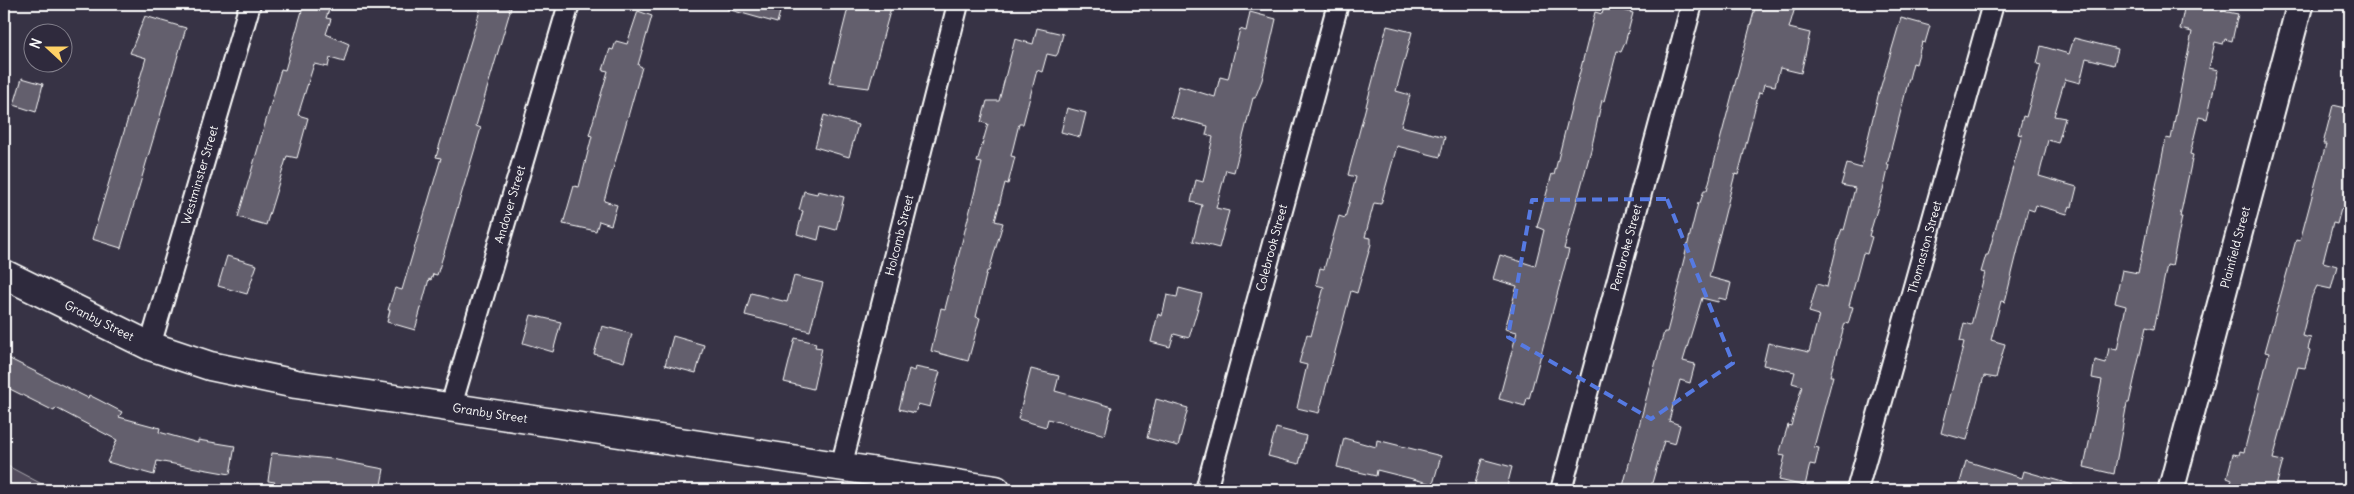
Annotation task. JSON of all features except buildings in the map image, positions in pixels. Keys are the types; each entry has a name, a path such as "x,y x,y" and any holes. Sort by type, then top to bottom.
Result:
{"main road":[{"name":"Granby Street","path":"4,274 150,346 210,366 296,384 996,490"}],"street":[{"name":"Westminster Street","path":"150,346 250,4"},
{"name":"Andover Street","path":"451,406 569,4"},
{"name":"Holcomb Street","path":"841,467 958,4"},
{"name":"Colebrook Street","path":"1206,490 1338,4"},
{"name":"Pembroke Street","path":"1561,490 1692,4"},
{"name":"Thomaston Street","path":"1857,490 1993,4"},
{"name":"Plainfield Street","path":"2170,490 2300,4"}],"highlighted area":[{"path":"1667,199 1733,363 1651,419 1508,337 1532,200"}],"shaded area":[{"path":"4,464 53,490 4,490"}]}
